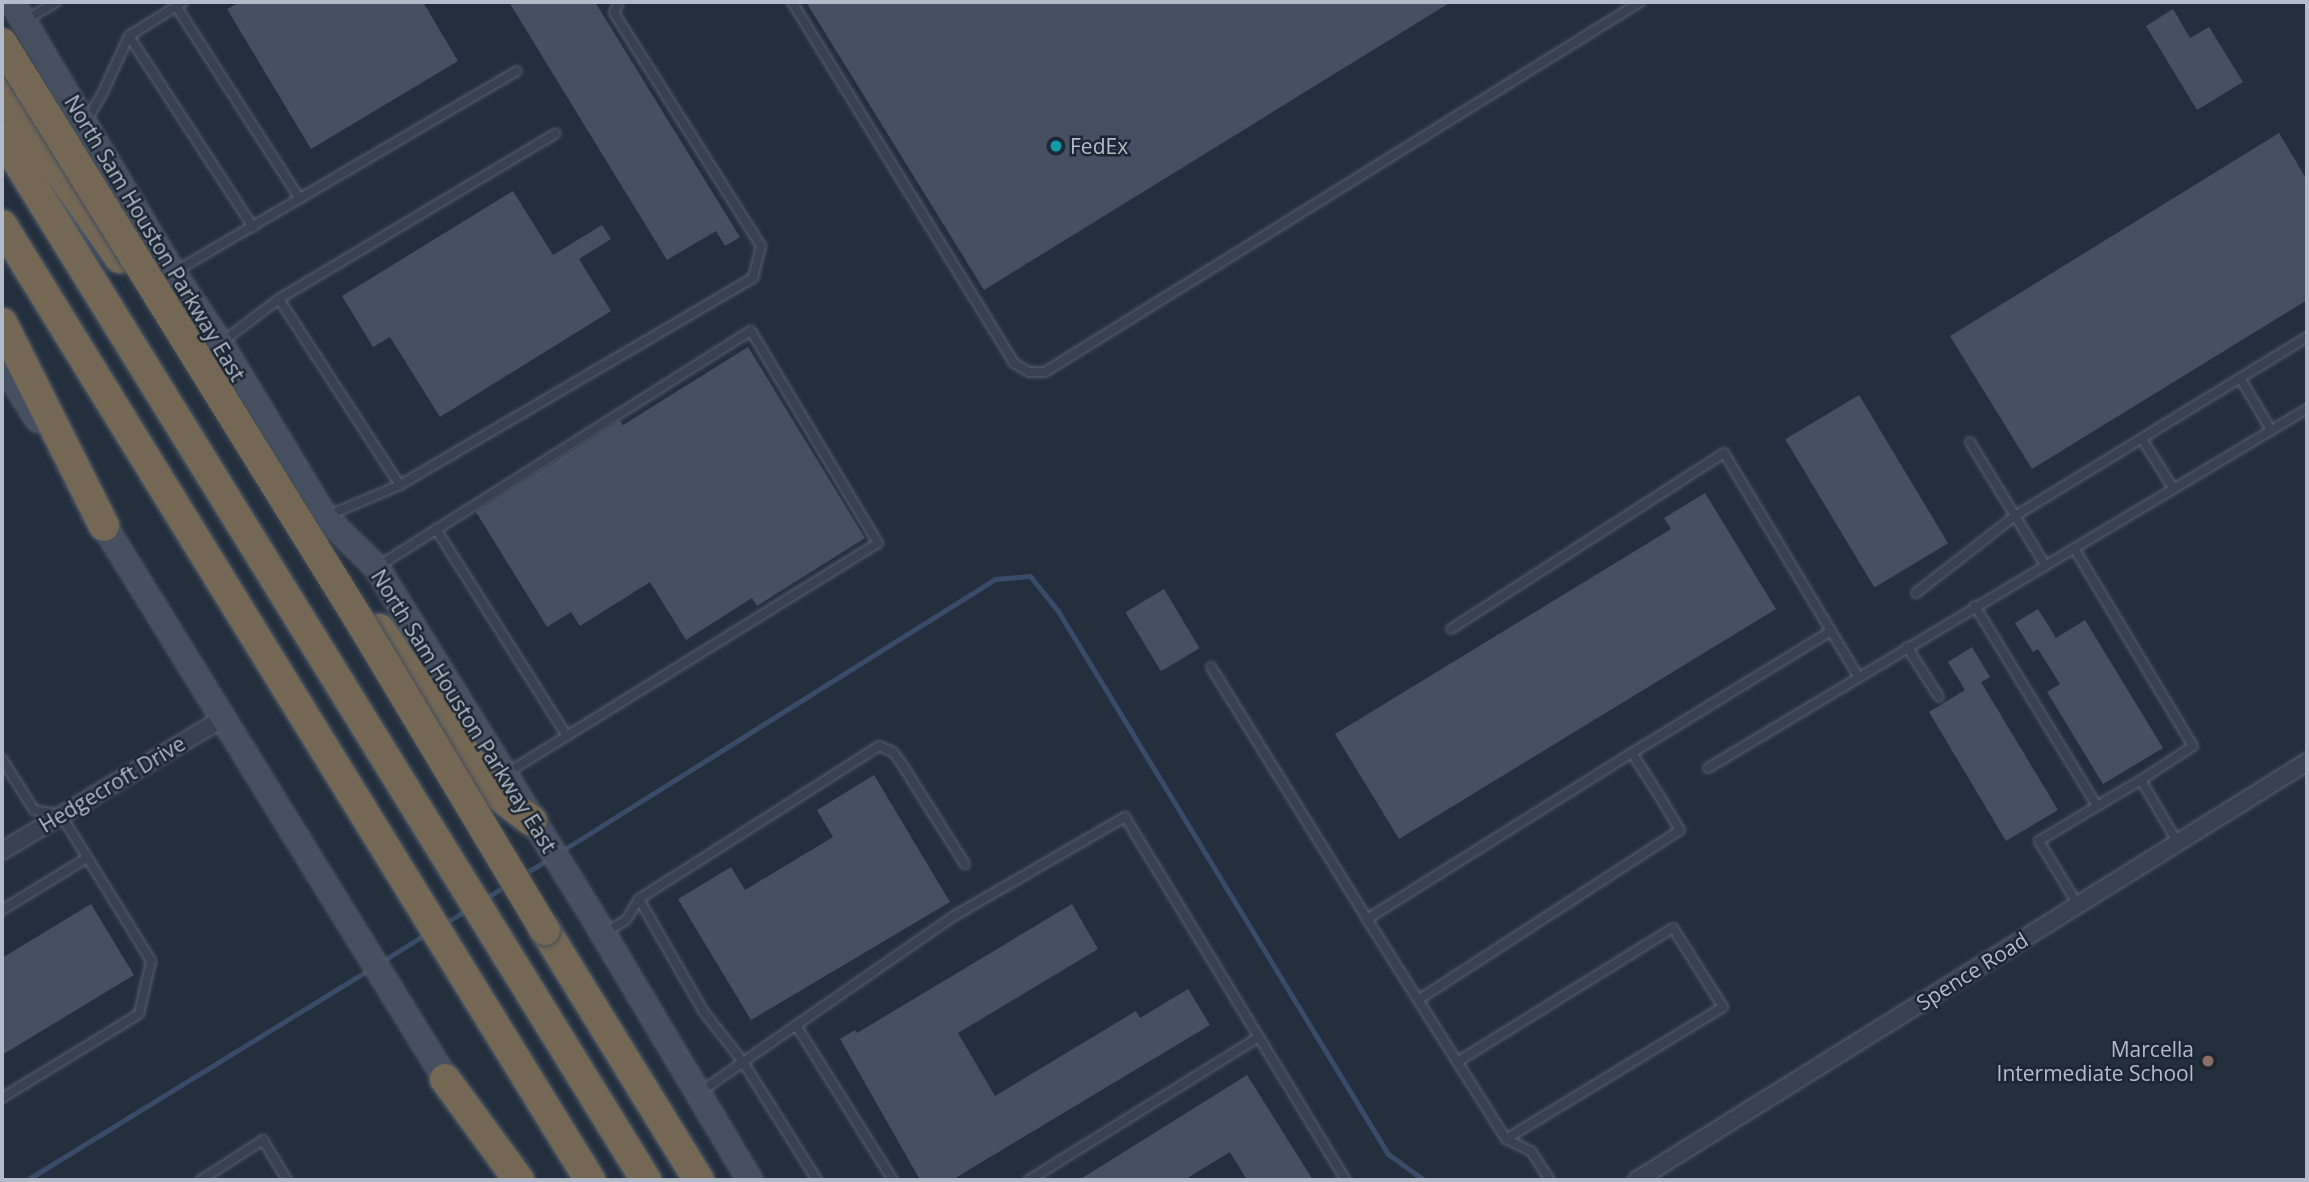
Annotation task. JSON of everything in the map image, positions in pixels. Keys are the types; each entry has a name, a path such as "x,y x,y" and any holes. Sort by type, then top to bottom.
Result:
{"highway":[{"path":"2,43 350,606 699,1180"},
{"path":"2,89 491,790 532,821"},
{"path":"2,136 646,1180"},
{"path":"2,225 590,1180"},
{"path":"2,323 104,526"},
{"path":"445,1079 519,1180"}],"main road":[{"name":"North Sam Houston Parkway East","path":"18,12 173,273 220,343 325,517 376,567 506,774 750,1180"},
{"path":"2,363 508,1180"}],"street":[{"name":"Hedgecroft Drive","path":"2,851 223,718"},
{"name":"Spence Road","path":"1637,1180 2307,762"}],"lane":[{"path":"18,12 56,2"},
{"path":"325,517 400,485 753,278 761,246 614,13 619,2"},
{"path":"792,2 1014,363 1029,372 1045,372 1640,2"},
{"path":"85,123 129,36 180,4 300,199"},
{"path":"129,36 253,227"},
{"path":"173,273 517,71"},
{"path":"220,343 279,299 555,134"},
{"path":"279,299 400,485"},
{"path":"376,567 751,331 878,543 506,774"},
{"path":"1916,593 2015,516 2307,337"},
{"path":"2240,378 2271,430"},
{"path":"1708,768 2307,409"},
{"path":"2142,439 2173,488"},
{"path":"1970,442 2045,565"},
{"path":"1451,629 1724,453 1858,676"},
{"path":"436,529 567,736"},
{"path":"2074,548 2193,746 2039,841 2078,905"},
{"path":"1975,606 2097,806"},
{"path":"1367,919 1832,631"},
{"path":"1907,647 1939,697"},
{"path":"1211,667 1506,1139 1531,1152 1550,1180"},
{"path":"604,934 626,920 639,899 879,746 893,752 965,864"},
{"path":"1418,1000 1680,830 1632,753"},
{"path":"2,1098 139,1014 151,961 61,815 34,810 3,762"},
{"path":"2141,780 2178,842"},
{"path":"697,1095 954,916 1125,817 1346,1180"},
{"path":"2,910 87,858"},
{"path":"639,899 704,1012 743,1062 817,1180"},
{"path":"1457,1062 1673,928 1723,1007 1506,1139"},
{"path":"796,1025 893,1180"},
{"path":"1030,1180 1259,1037"},
{"path":"201,1180 263,1140 287,1180"}],"building":[{"path":"240,2 423,2 458,61 311,149 227,9"},
{"path":"509,2 595,2 740,237 725,246 716,231 667,260"},
{"name":"FedEx","path":"806,2 1451,2 984,290"},
{"path":"2173,9 2190,38 2209,27 2243,82 2197,110 2146,26"},
{"path":"2279,133 2307,180 2307,300 2032,469 1950,336"},
{"path":"513,191 553,255 602,225 611,239 579,259 611,311 440,417 390,337 373,347 342,296"},
{"path":"748,347 865,538 757,606 752,598 686,640 650,582 580,626 571,612 547,627 476,512 620,421 623,425"},
{"path":"1859,395 1948,543 1874,588 1785,439"},
{"path":"1705,493 1776,609 1399,839 1335,734 1671,529 1664,518"},
{"path":"1164,589 1200,648 1161,671 1125,612"},
{"path":"2038,609 2056,638 2085,620 2163,748 2103,784 2047,692 2060,684 2038,649 2033,652 2015,623"},
{"path":"1972,647 1990,677 1981,682 2058,810 2006,841 1929,712 1965,690 1948,662"},
{"path":"874,775 950,902 751,1020 678,899 731,867 745,890 833,837 817,810"},
{"path":"91,904 134,975 2,1055 2,958"},
{"path":"1072,904 1098,949 958,1033 995,1096 1136,1011 1140,1018 1188,989 1210,1025 952,1180 920,1180 840,1039 855,1030 857,1033"},
{"path":"1247,1075 1313,1180 1247,1180 1230,1152 1184,1180 1079,1180"}],"waterway":[{"path":"560,852 995,579 1030,576 1058,611 1388,1154 1424,1180"},
{"path":"524,874 549,859"},
{"path":"483,900 507,885"},
{"path":"444,924 468,909"},
{"path":"381,962 426,934"},
{"path":"27,1180 370,969"}],"place":[{"name":"FedEx","path":"1056,146"},
{"name":"Marcella Intermediate School","path":"2208,1061"}]}
